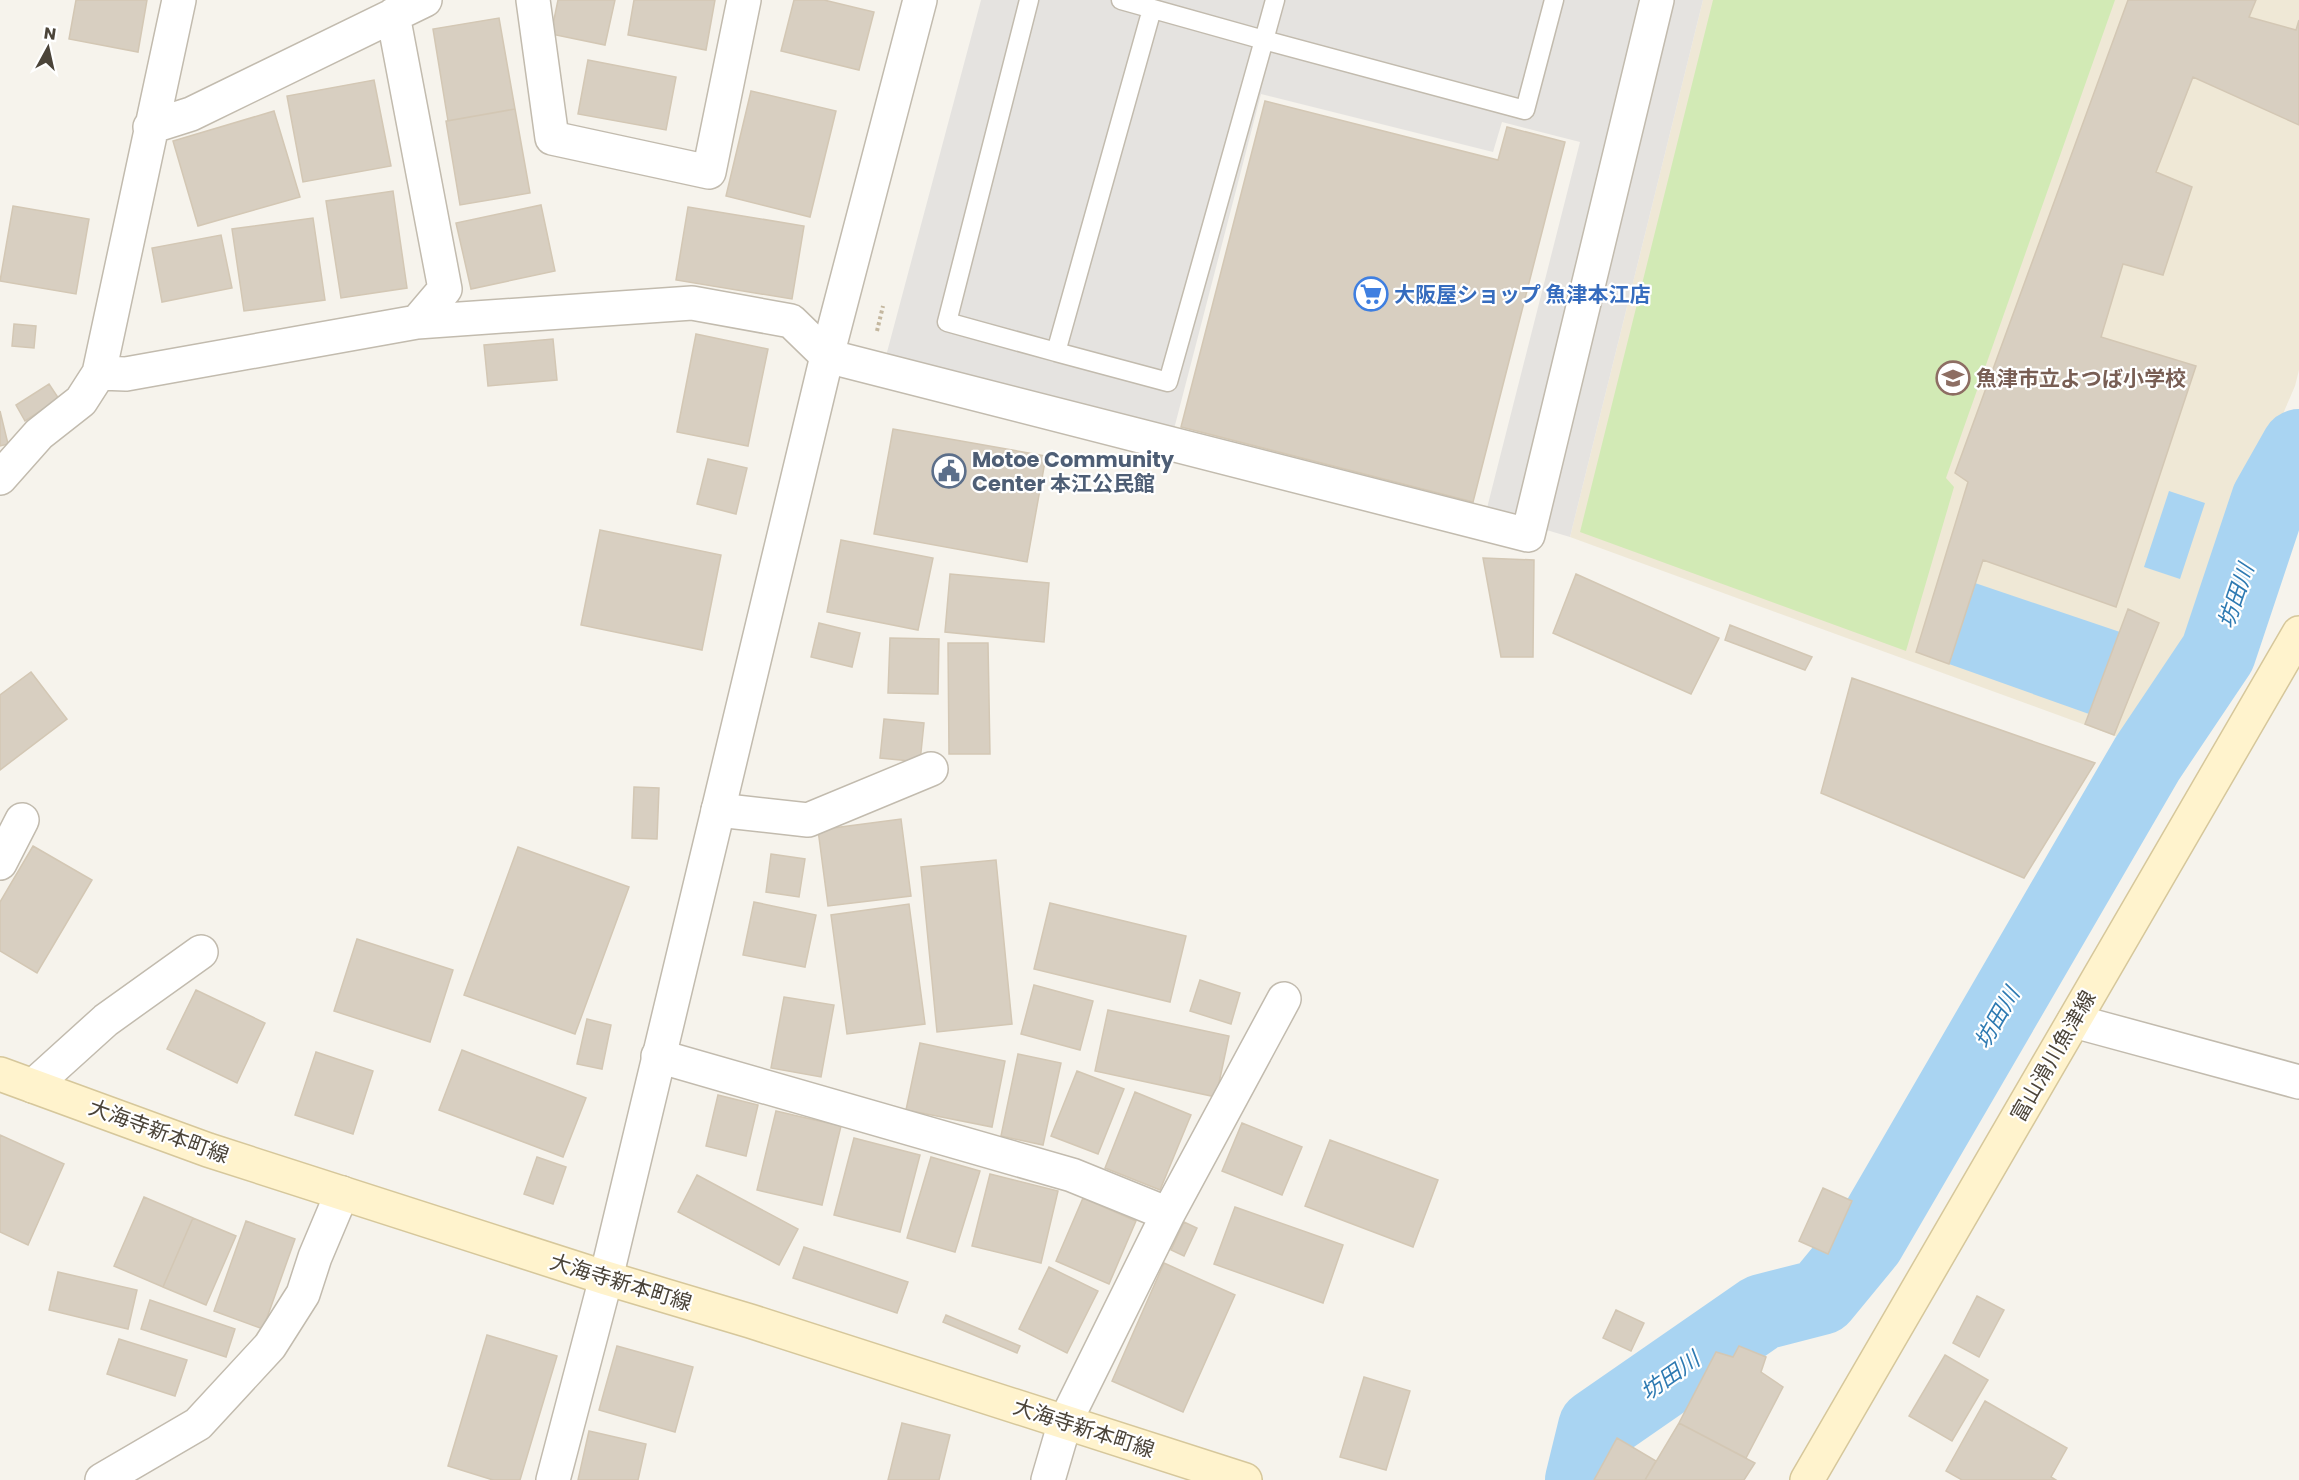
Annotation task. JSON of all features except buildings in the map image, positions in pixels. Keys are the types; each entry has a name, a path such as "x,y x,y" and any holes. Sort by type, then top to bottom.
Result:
{"main road":[{"name":"富山滑川魚津線","path":"1807,1480 2299,633"},
{"name":"大海寺新本町線","path":"0,1074 208,1150 1065,1422 1211,1475 1245,1480"}],"street":[{"path":"0,478 39,434 81,401 99,373 179,0"},
{"path":"150,127 191,114 425,0"},
{"path":"533,0 552,138 709,172 744,0"},
{"path":"553,1480 606,1278 827,356 920,0"},
{"path":"99,373 126,374 417,322 692,303 790,321 827,356 1528,535 1657,0"},
{"path":"393,15 445,289 417,322"},
{"path":"718,810 808,820 931,769"},
{"path":"0,863 22,820"},
{"path":"33,1086 106,1020 201,952"},
{"path":"1048,1480 1065,1422 1168,1214 1284,999"},
{"path":"2074,1021 2299,1082"},
{"path":"658,1056 1072,1175 1168,1214"},
{"path":"102,1480 198,1424 270,1346 303,1294 315,1257 342,1193"}],"lane":[{"path":"1029,0 947,322 1168,382 1275,0"},
{"path":"1122,0 1525,110 1554,0"},
{"path":"1056,352 1152,9"}],"shaded area":[{"path":"981,0 1703,0 1570,537 1486,512 1580,142 1502,122 1493,152 1261,94 1174,429 886,356"},
{"name":"魚津市立よつば小学校","path":"1703,0 2299,0 2299,370 2295,386 2140,745 1570,537"}],"green space":[{"path":"1713,0 2115,0 1946,478 1954,487 1906,651 1580,532"}],"water":[{"path":"2169,491 2205,503 2180,579 2144,567"},
{"path":"1975,583 2120,632 2089,714 1949,664"}],"waterway":[{"name":"坊田川","path":"1583,1480 1596,1427 1762,1312 1821,1297 1867,1241 2147,759 2218,653 2269,500 2299,447"}],"place":[{"name":"大阪屋ショップ 魚津本江店","path":"1371,294"},
{"name":"魚津市立よつば小学校","path":"1953,378"},
{"name":"Motoe Community Center 本江公民館","path":"949,471"}]}
